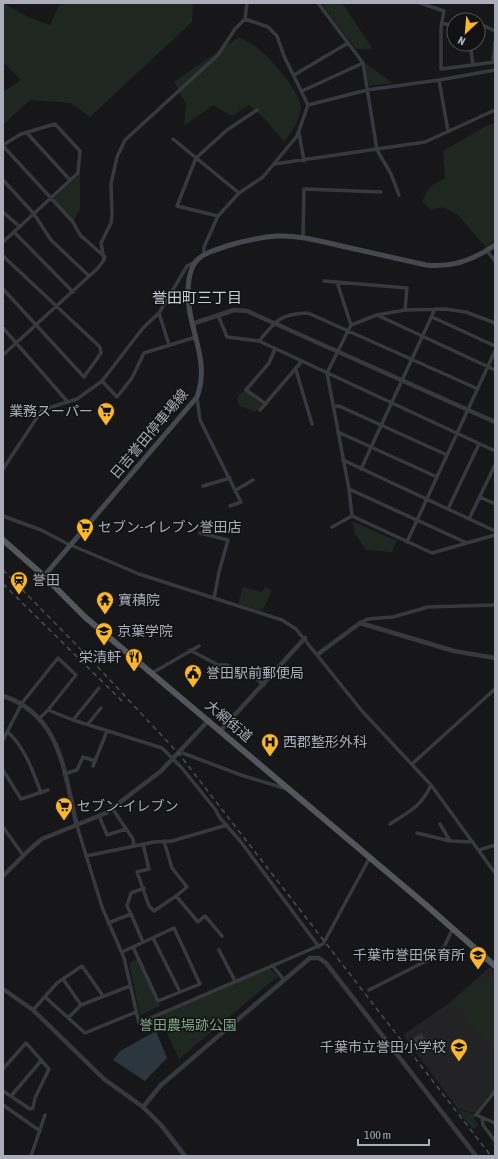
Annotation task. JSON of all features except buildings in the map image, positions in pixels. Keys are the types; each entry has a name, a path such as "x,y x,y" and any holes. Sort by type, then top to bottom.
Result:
{"main road":[{"path":"195,262 204,254 258,238 277,236 303,238 434,266 447,266 462,262 487,251 495,245"},
{"name":"日吉誉田停車場線","path":"44,576 197,397 202,382 202,365 188,309 190,272 195,262"},
{"name":"大網街道","path":"3,540 44,576 85,617 221,730 453,928 495,966"}],"street":[{"path":"3,355 73,292 101,264 105,257 102,243 111,223 112,215 111,184 117,157 125,140 210,64 218,55 235,29 245,19 247,3"},
{"path":"318,3 363,63 376,150 391,174 399,195"},
{"path":"420,3 444,11 442,23 441,69 494,62 495,42"},
{"path":"204,254 204,247 218,216 239,192 263,177 274,164 298,132 308,105 284,56 277,36 268,27 245,19"},
{"path":"442,23 446,24"},
{"path":"294,75 348,43"},
{"path":"471,52 473,65"},
{"path":"302,91 363,63"},
{"path":"308,105 367,90 439,80 495,70"},
{"path":"439,80 448,132"},
{"path":"218,216 177,206 196,158 227,130 257,110"},
{"path":"274,164 304,161 425,142 495,110"},
{"path":"3,242 51,197 78,173 80,151 54,124 28,133 20,134 3,146 51,197 73,222 80,235 105,257"},
{"path":"298,132 304,161"},
{"path":"28,133 70,180"},
{"path":"173,139 239,192"},
{"path":"3,180 34,214 51,240 89,276"},
{"path":"303,238 304,189 381,192"},
{"path":"3,212 20,227"},
{"path":"14,232 73,292"},
{"path":"487,251 495,261"},
{"path":"3,256 55,307 100,347 100,353 84,377 3,289"},
{"path":"3,469 42,410 81,396 102,381 143,328 159,313 187,266 195,262"},
{"path":"324,281 407,288 405,310"},
{"path":"337,282 351,325"},
{"path":"361,469 435,309"},
{"path":"352,516 349,490 327,373 351,325 377,316 405,310 435,309 461,311 495,323"},
{"path":"192,324 218,315 240,310 275,323 495,422"},
{"path":"159,313 169,345"},
{"path":"259,341 278,319 294,313 308,313 478,389"},
{"path":"218,315 227,337 259,341 495,451"},
{"path":"377,316 495,370"},
{"path":"432,317 495,346"},
{"path":"3,328 67,401"},
{"path":"102,381 117,397 132,378 144,353 196,337"},
{"path":"266,404 246,390 269,363 275,349"},
{"path":"407,542 495,351"},
{"path":"260,410 296,370 302,361"},
{"path":"296,370 312,424"},
{"path":"197,397 200,420 241,502 230,506"},
{"path":"333,406 339,406 447,455"},
{"path":"338,432 437,477"},
{"path":"448,509 479,444"},
{"path":"343,460 495,531"},
{"path":"469,519 495,465"},
{"path":"490,476 495,478"},
{"path":"203,486 230,478"},
{"path":"236,490 253,480"},
{"path":"349,490 466,543"},
{"path":"480,497 495,504"},
{"path":"3,516 41,530 71,545 139,574 282,620 296,629 305,638 362,710 431,785 495,873"},
{"path":"332,527 352,516"},
{"path":"352,516 432,553 495,535"},
{"path":"200,533 228,540 219,572 214,598"},
{"path":"318,654 360,623 368,619 394,617 428,607 495,605"},
{"path":"360,623 454,651 495,658"},
{"path":"221,730 264,685 305,638"},
{"path":"152,672 199,646"},
{"path":"190,650 218,665 227,665 253,676 264,685"},
{"path":"3,740 22,703 58,658 76,675 40,718"},
{"path":"73,720 99,688"},
{"path":"412,764 495,689"},
{"path":"3,696 22,703 40,718 54,738 86,856 108,923 122,952 139,1023 319,946 328,937 370,857"},
{"path":"88,724 101,708"},
{"path":"48,710 73,720 158,746 182,767 319,946"},
{"path":"3,876 23,855 48,836 77,826 112,808 173,760 209,720"},
{"path":"93,766 107,731"},
{"path":"8,732 17,740 31,767 41,793"},
{"path":"180,752 241,775 290,790"},
{"path":"64,774 76,770 83,757 95,761"},
{"path":"3,770 21,799 48,790"},
{"path":"390,824 416,808 424,799 431,785"},
{"path":"112,808 133,840 134,846"},
{"path":"99,816 107,835 126,829"},
{"path":"440,824 450,841"},
{"path":"86,856 164,841 227,825"},
{"path":"4,831 23,855"},
{"path":"417,833 450,841 473,842"},
{"path":"143,844 149,869 137,872 144,888 149,906 154,911 187,887 172,868 164,841"},
{"path":"479,850 495,845"},
{"path":"143,942 126,906 130,893 144,888"},
{"path":"176,896 198,922 206,916 222,936"},
{"path":"108,923 131,914"},
{"path":"122,952 174,928 200,984 158,1001 133,947"},
{"path":"369,990 434,957 444,947 453,928"},
{"path":"153,938 180,992"},
{"path":"219,950 235,981"},
{"path":"143,1107 161,1085 284,980 310,958 319,958 326,962 476,1156"},
{"path":"272,965 284,980"},
{"path":"33,1010 63,978 82,966 102,996"},
{"path":"63,978 81,1005"},
{"path":"68,1018 81,1005 130,986"},
{"path":"3,989 33,1010 104,1079 143,1107 161,1125 186,1156"},
{"path":"44,997 85,1033 136,1012"},
{"path":"3,1069 5,1063 26,1043 48,1069 35,1098 33,1108 30,1109 3,1091"},
{"path":"11,1096 41,1061"},
{"path":"495,1091 476,1115 495,1123"},
{"path":"3,1105 40,1131"},
{"path":"31,1156 45,1115"},
{"path":"482,1118 483,1126 495,1141"}],"shaded area":[{"name":"千葉市立誉田小学校","path":"490,967 495,972 495,1088 475,1113 458,1109 403,1035 449,1003"},
{"path":"156,1031 167,1058 145,1081 113,1060 120,1051"},
{"path":"421,1033 432,1047 424,1053 413,1039"}],"green space":[{"path":"3,3 28,17 50,25 60,3 193,3 192,22 90,117 71,103 30,100 3,125 3,92 21,80 3,62"},
{"path":"321,3 342,3 373,49 356,49"},
{"path":"239,37 258,48 271,61 285,77 300,102 301,108 297,122 284,142 265,119 249,105 232,116 213,105 184,126 186,104 174,82"},
{"path":"365,63 393,83 369,86"},
{"path":"495,123 495,239 486,248 457,214 442,207 431,210 422,201 430,187 445,178 443,151 488,125"},
{"path":"80,174 80,209 73,222 54,198"},
{"path":"245,391 262,404 256,412 240,406 237,400 239,394"},
{"path":"352,521 397,541 392,552 366,550 355,534"},
{"path":"243,587 262,592 265,587 272,590 262,611 238,604"},
{"path":"137,959 160,1006 140,1015 129,963"},
{"name":"誉田農場跡公園","path":"269,968 278,976 179,1059 159,1016"},
{"path":"485,976 495,986 495,1051 452,1003"},
{"path":"457,1110 475,1114 474,1119 479,1125 473,1129"}],"railway":[{"path":"3,570 95,664 179,754 491,1156"},
{"path":"3,584 123,702"}],"place":[{"name":"業務スーパー","path":"106,426"},
{"name":"セブン-イレブン誉田店","path":"85,542"},
{"name":"誉田","path":"19,595"},
{"name":"寶積院","path":"105,615"},
{"name":"京葉学院","path":"104,646"},
{"name":"栄清軒","path":"134,672"},
{"name":"誉田駅前郵便局","path":"193,688"},
{"name":"西郡整形外科","path":"270,757"},
{"name":"セブン-イレブン","path":"64,821"},
{"name":"千葉市誉田保育所","path":"478,970"},
{"name":"千葉市立誉田小学校","path":"459,1062"}],"district":[{"name":"誉田町三丁目","path":"197,297"}]}
